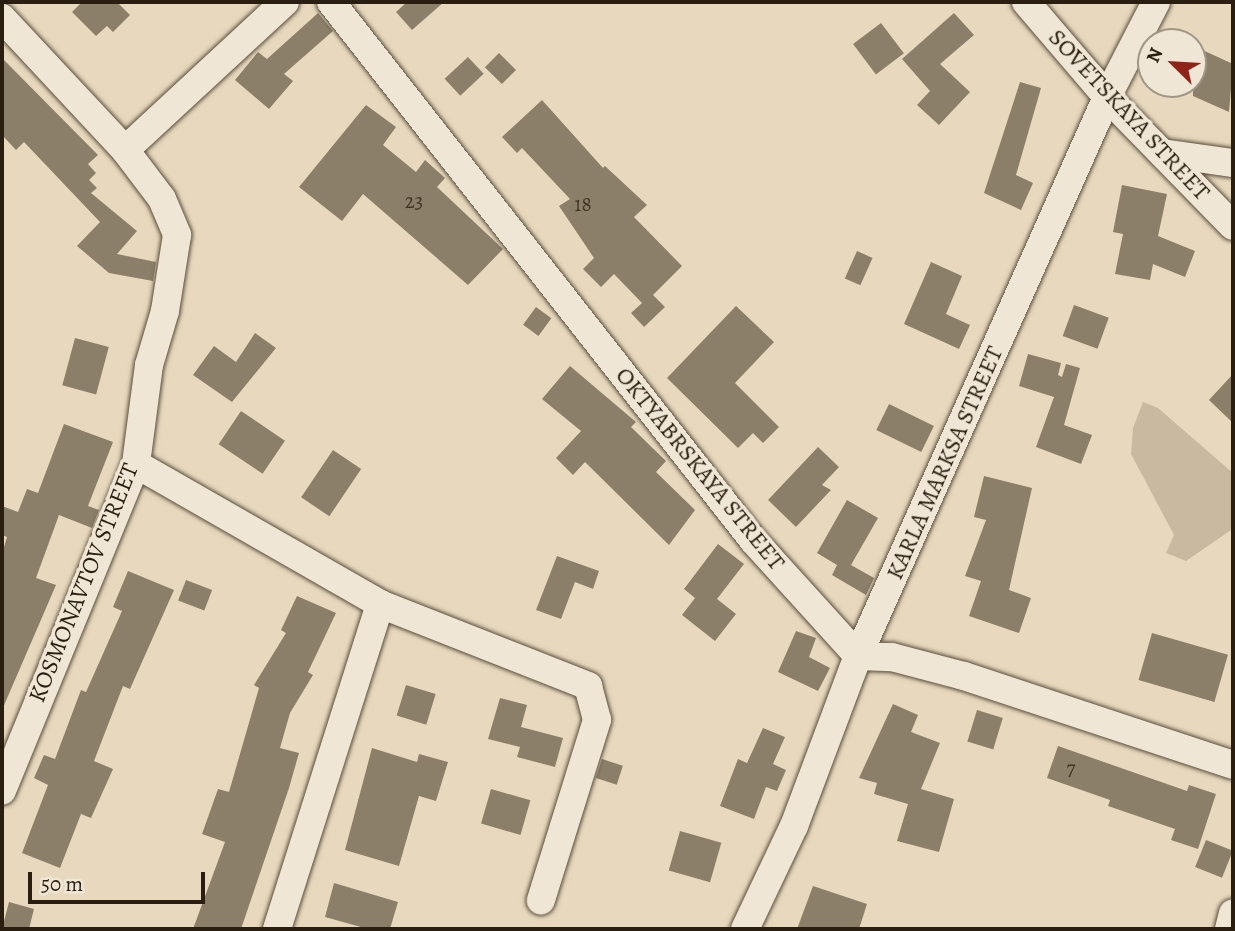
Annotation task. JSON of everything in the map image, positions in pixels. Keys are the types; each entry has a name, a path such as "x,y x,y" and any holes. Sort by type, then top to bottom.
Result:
{"street":[{"path":"125,150 285,2"},
{"name":"OKTYABRSKAYA STREET","path":"331,2 753,540 858,656"},
{"name":"SOVETSKAYA STREET","path":"1026,2 1107,97 1233,226"},
{"name":"KARLA MARKSA STREET","path":"745,929 793,826 858,656 1107,97 1156,2"},
{"name":"KOSMONAVTOV STREET","path":"2,18 125,150 162,200 177,235 165,311 149,365 136,464 2,791"},
{"path":"1161,153 1233,163"},
{"path":"136,464 380,604 588,686 597,720 541,900"},
{"path":"277,929 380,604"},
{"path":"858,656 892,657 964,676 1233,765"},
{"path":"1229,929 1233,913"}],"shaded area":[{"path":"1143,402 1158,408 1233,473 1231,530 1186,561 1166,553 1174,535 1131,454 1133,428"}],"building":[{"path":"82,2 117,2 130,15 113,32 107,26 96,36 72,12"},
{"path":"407,2 444,2 412,30 396,12"},
{"path":"318,13 333,31 284,74 293,81 269,109 235,80 258,52 267,59"},
{"path":"954,13 974,35 940,64 970,92 939,125 917,105 930,91 902,59"},
{"path":"881,23 904,53 876,74 853,44"},
{"path":"1207,52 1233,64 1229,112 1198,98 1207,98"},
{"path":"499,53 516,70 502,84 485,67"},
{"path":"468,57 484,74 460,96 445,79"},
{"path":"2,58 98,155 88,164 96,173 89,180 97,188 91,193 137,231 117,254 156,262 153,281 109,273 77,246 100,222 24,142 16,150 2,135"},
{"path":"1020,82 1041,88 1016,175 1033,183 1021,210 984,193"},
{"path":"542,100 603,168 605,166 647,205 634,217 682,266 653,295 665,307 644,327 631,313 642,303 614,274 601,287 583,269 594,258 559,206 570,199 522,148 517,153 502,137"},
{"path":"366,105 396,127 383,145 416,172 425,160 445,178 437,187 503,249 468,285 363,194 342,221 299,187"},
{"path":"1122,185 1167,194 1158,236 1195,251 1185,277 1153,264 1150,280 1115,274 1123,234 1113,232"},
{"path":"857,251 873,258 860,285 845,278"},
{"path":"931,262 962,276 946,314 970,325 959,349 904,324"},
{"path":"1074,305 1109,318 1097,349 1063,336"},
{"path":"736,306 774,342 735,383 779,427 763,443 753,433 738,448 667,378"},
{"path":"536,307 551,318 538,336 523,325"},
{"path":"255,333 276,348 232,402 193,375 214,346 236,362"},
{"path":"75,338 109,347 96,394 62,385"},
{"path":"1028,354 1061,363 1058,375 1062,377 1066,364 1080,368 1064,425 1092,435 1081,464 1036,447 1054,397 1019,386"},
{"path":"570,366 636,422 631,427 666,461 656,472 695,510 669,545 585,462 573,475 556,458 581,431 542,399"},
{"path":"1233,374 1233,423 1209,400"},
{"path":"889,404 934,426 921,452 876,430"},
{"path":"241,411 285,441 263,474 219,444"},
{"path":"64,424 113,442 88,506 99,510 92,528 59,515 36,578 56,585 2,710 2,554 7,537 2,535 2,506 18,512 27,489 38,493"},
{"path":"818,447 839,467 822,485 831,490 796,527 768,500"},
{"path":"333,450 361,469 329,516 301,497"},
{"path":"984,476 1032,488 1009,590 1031,598 1019,633 969,616 981,581 965,576 986,520 974,517"},
{"path":"847,500 878,518 851,565 874,578 866,595 832,575 837,565 817,553"},
{"path":"718,544 744,564 717,599 736,614 715,641 682,615 695,598 684,589"},
{"path":"557,556 599,571 593,589 575,582 561,619 536,610"},
{"path":"128,571 174,590 130,689 123,686 94,761 113,769 91,818 81,814 60,868 22,853 48,785 34,778 44,755 55,759 81,690 86,692 122,611 113,607"},
{"path":"186,580 212,590 204,611 178,601"},
{"path":"297,596 336,613 308,672 313,675 290,713 280,748 299,753 289,788 241,929 193,929 225,842 202,834 218,789 229,792 259,688 254,685 286,633 281,630"},
{"path":"796,631 816,638 809,657 830,668 818,691 778,672"},
{"path":"1152,633 1228,655 1214,702 1138,680"},
{"path":"406,685 436,694 426,725 397,716"},
{"path":"500,698 527,705 521,727 563,738 555,767 517,757 520,747 488,739"},
{"path":"893,704 918,715 911,732 940,743 921,789 954,799 939,852 897,841 908,804 874,794 877,783 859,778"},
{"path":"977,710 1003,718 993,749 967,742"},
{"path":"763,728 785,737 773,764 786,770 777,791 766,787 754,819 720,806 738,759 747,763"},
{"path":"1058,746 1187,791 1189,785 1216,794 1198,849 1171,840 1175,829 1108,806 1110,800 1047,778"},
{"path":"372,748 417,762 419,754 448,762 436,801 419,796 399,866 345,850"},
{"path":"602,759 623,766 617,785 596,778"},
{"path":"491,789 530,800 520,835 481,824"},
{"path":"680,831 721,843 710,882 669,870"},
{"path":"1206,840 1233,851 1222,878 1195,867"},
{"path":"334,883 398,902 390,929 368,929 325,917"},
{"path":"813,886 867,904 859,929 797,929"},
{"path":"9,902 34,909 29,929 2,929"}]}
